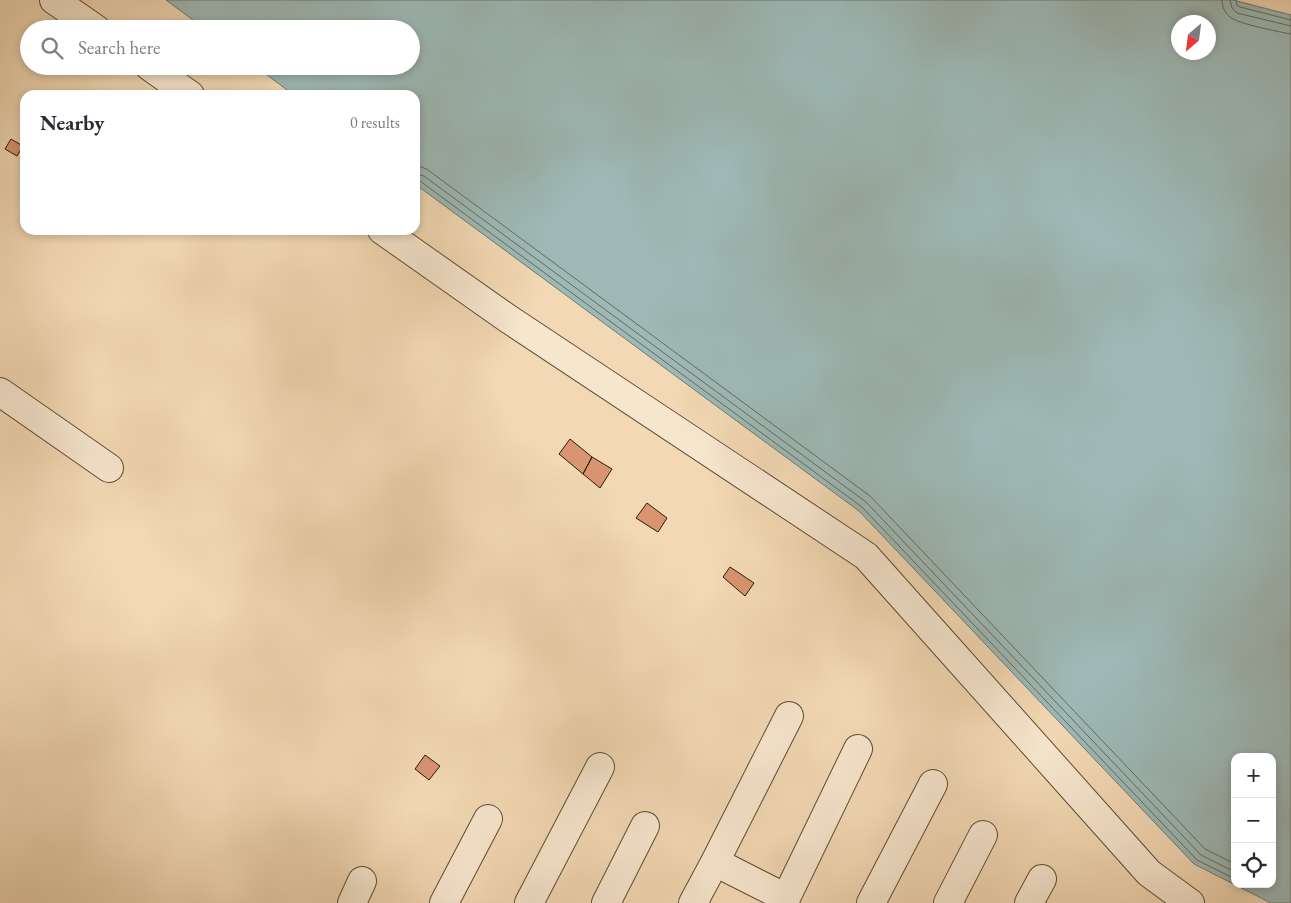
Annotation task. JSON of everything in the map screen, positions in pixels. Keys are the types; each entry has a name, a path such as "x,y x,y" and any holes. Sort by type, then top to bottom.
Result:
{"street":[{"path":"54,0 83,20"},
{"path":"162,75 183,90"},
{"path":"389,235 507,318 866,556 1149,874 1190,903"},
{"path":"0,392 109,468"},
{"path":"693,903 789,716"},
{"path":"715,862 788,901 858,749"},
{"path":"528,903 600,766"},
{"path":"871,903 933,784"},
{"path":"444,903 488,819"},
{"path":"606,903 645,826"},
{"path":"948,903 984,835"},
{"path":"1029,903 1042,879"}],"water":[{"path":"166,0 1233,0 1291,15 1291,903 1271,903 1241,888 1276,888 1276,753 1231,753 1231,883 1194,864 859,511 420,188 420,90 287,90 267,75 420,75 420,20 193,20"}],"building":[{"path":"11,139 20,144 20,151 17,156 5,149"},
{"path":"570,439 592,457 583,474 559,454"},
{"path":"592,457 612,469 600,488 583,474"},
{"path":"647,503 667,518 658,532 636,518"},
{"path":"730,567 754,583 745,596 723,577"},
{"path":"425,755 440,766 429,780 415,769"}]}
